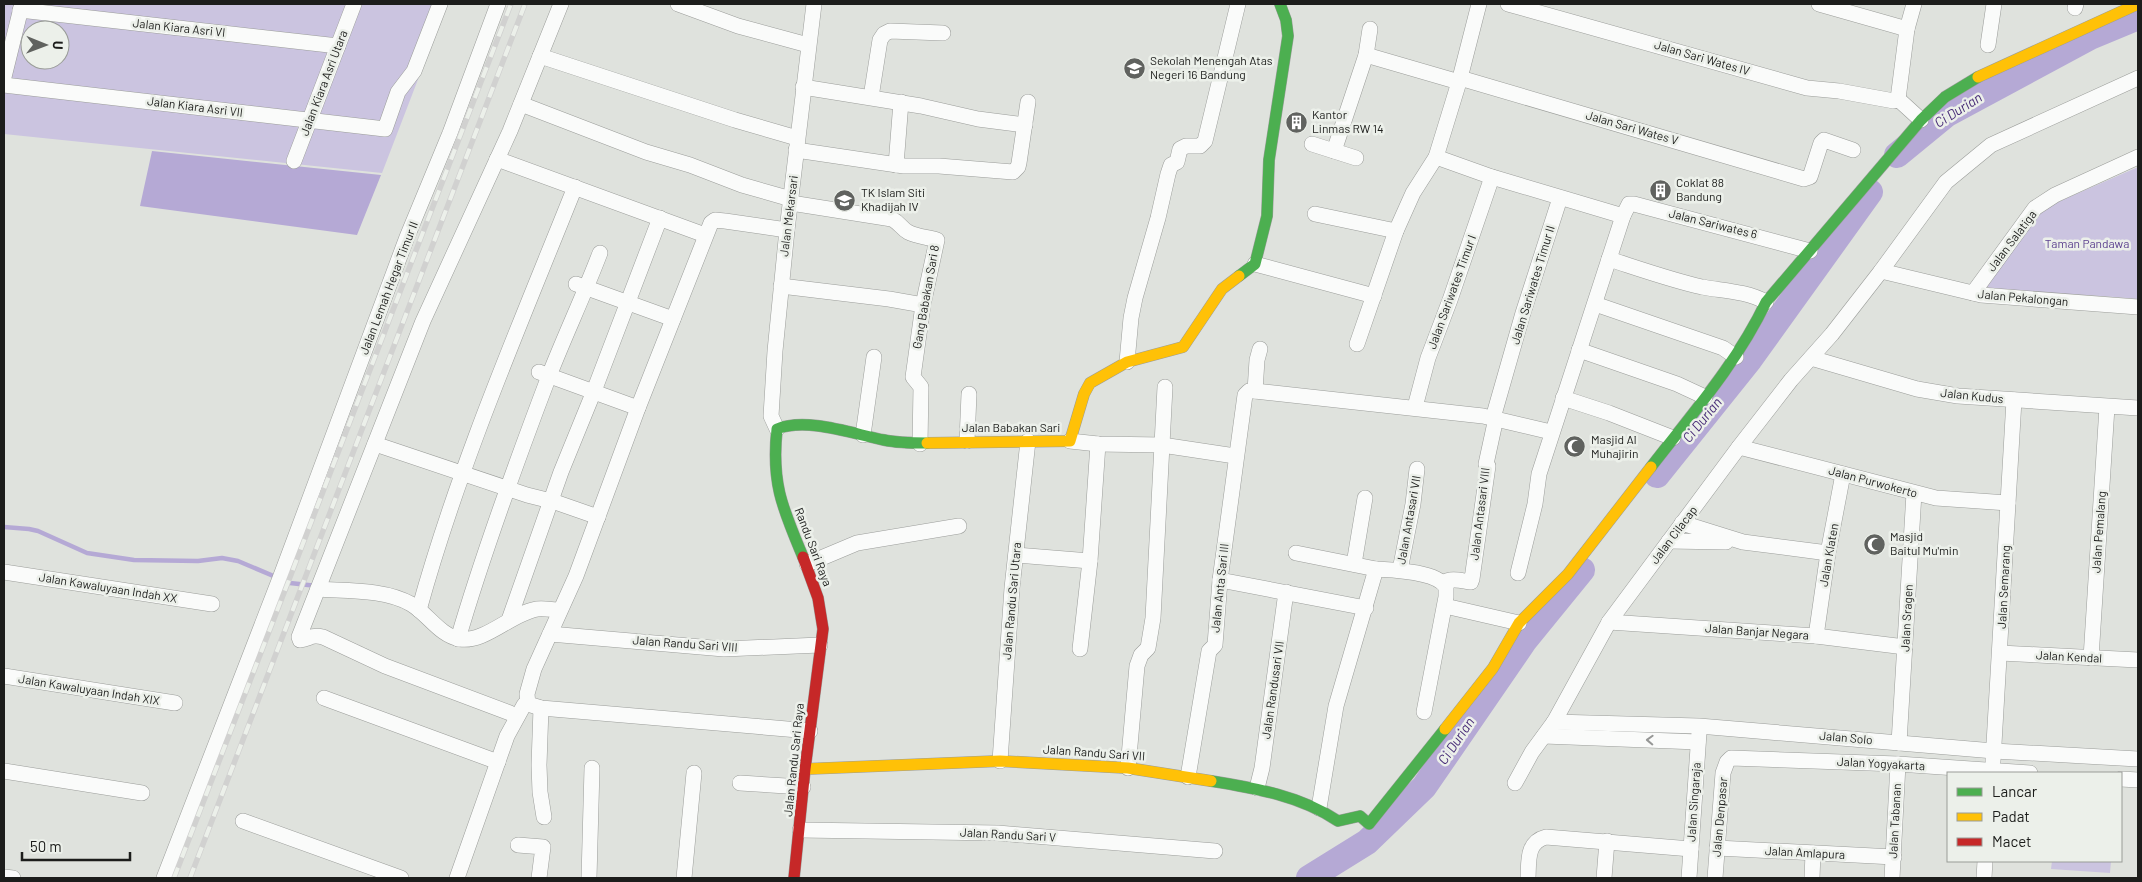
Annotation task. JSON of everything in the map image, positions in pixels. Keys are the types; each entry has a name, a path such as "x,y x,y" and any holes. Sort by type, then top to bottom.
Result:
{"street":[{"name":"Jalan Kiara Asri Utara","path":"294,161 354,4"},
{"name":"Jalan Kiara Asri VII","path":"4,85 385,129 398,92 414,71 440,4"},
{"name":"Jalan Lemah Hegar Timur II","path":"164,878 280,579 407,237 450,133 498,4"},
{"path":"510,713 385,666 323,636 312,635 300,640 299,637 423,321 498,158 528,107 547,58 560,4"},
{"path":"678,4 738,26 808,45"},
{"name":"Jalan Mekarsari","path":"777,429 771,416 781,286 814,4"},
{"path":"1127,362 1135,298 1158,218 1168,174 1171,165 1177,162 1180,149 1186,146 1200,146 1205,141 1238,4"},
{"path":"1280,4 1286,20 1288,36 1269,160 1267,216 1255,264 1374,296"},
{"path":"1357,344 1396,231 1413,193 1436,157 1479,4"},
{"name":"Jalan Sari Wates IV","path":"1508,4 1554,10 1807,88 1839,91 1894,101 1898,99"},
{"path":"1819,4 1907,30"},
{"path":"1914,4 1907,30 1898,99 1921,120"},
{"path":"1988,45 1994,4"},
{"path":"1444,606 1519,623 1568,574 1736,357 1752,331 1766,302 1921,120 1945,97 1978,77 2138,4"},
{"name":"Jalan Kiara Asri VI","path":"21,7 338,46"},
{"path":"4,77 21,7"},
{"path":"1334,151 1366,55 1370,29"},
{"path":"871,97 880,40 884,34 890,31 943,33"},
{"name":"Jalan Sari Wates V","path":"1366,55 1804,179 1810,177 1821,143 1824,140 1853,150"},
{"path":"547,58 735,120 797,144 896,165 939,166 1013,172 1018,167 1028,102"},
{"name":"Jalan Cilacap","path":"1515,783 1532,752 1554,722 1609,622 1739,447 1791,380 1881,271 1946,182 1991,145 2138,78"},
{"path":"803,88 871,97 978,119 1025,125"},
{"path":"896,165 901,102"},
{"path":"528,107 646,152 690,165 791,201"},
{"path":"1312,144 1356,158"},
{"path":"1436,157 1492,177 1623,216 1538,474 1535,504 1518,573"},
{"name":"Jalan Salatiga","path":"1973,293 2035,208 2055,195 2138,157"},
{"path":"498,158 705,235"},
{"name":"Jalan Sariwates Timur I","path":"1415,407 1428,358 1492,177"},
{"path":"419,610 432,563 491,398 575,187"},
{"name":"Jalan Sariwates Timur II","path":"1495,418 1506,373 1560,198"},
{"name":"Gang Babakan Sari 8","path":"791,201 892,219 899,222 910,233 938,241 923,305 913,377 921,387 920,444"},
{"name":"Jalan Sariwates 6","path":"1623,216 1629,204 1634,204 1810,251"},
{"path":"1315,214 1396,231"},
{"path":"509,620 560,472 594,391 660,218"},
{"path":"457,878 507,736 527,702 527,694 534,669 576,576 638,408 711,223 715,220 787,230"},
{"path":"458,639 479,568 508,488 544,374 581,286 600,253"},
{"path":"1609,259 1704,287 1716,287 1745,294 1766,302"},
{"name":"Jalan Babakan Sari","path":"777,429 788,424 809,426 890,441 920,444 967,441 1070,441 1084,394 1090,383 1127,362 1183,347 1222,289 1255,264"},
{"name":"Jalan Pekalongan","path":"1881,271 1973,293 2138,307"},
{"path":"581,286 673,319"},
{"path":"781,286 923,305"},
{"path":"1594,304 1723,348 1736,357"},
{"path":"1260,349 1257,360 1255,390 1415,407 1495,418 1552,432"},
{"path":"1579,350 1677,384 1705,397"},
{"path":"862,435 874,357"},
{"name":"Jalan Kudus","path":"1811,358 1917,389 1958,396 2138,408"},
{"path":"544,374 638,408"},
{"path":"1128,768 1137,666 1141,655 1148,648 1153,618 1165,387"},
{"name":"Jalan Anta Sari III","path":"1188,777 1209,651 1215,645 1220,580 1235,456 1245,395 1249,391 1255,390"},
{"path":"967,441 968,394"},
{"path":"1563,398 1609,413 1673,438"},
{"name":"Jalan Semarang","path":"1993,764 2014,400"},
{"name":"Jalan Pemalang","path":"2091,658 2107,407"},
{"name":"Jalan Antasari VIII","path":"1443,583 1447,580 1471,582 1472,579 1488,466 1486,464 1495,418"},
{"name":"Randu Sari Raya","path":"777,429 776,461 782,507 822,608 823,629 820,645"},
{"path":"1070,441 1098,444 1162,445 1235,456"},
{"name":"Jalan Randu Sari Utara","path":"1000,761 1012,588 1028,442"},
{"path":"375,444 598,516"},
{"path":"1080,649 1090,561 1098,444"},
{"name":"Jalan Purwokerto","path":"1739,447 1914,494 1936,498 2008,503"},
{"name":"Jalan Antasari VII","path":"1400,570 1413,504 1417,469"},
{"name":"Jalan Klaten","path":"1816,636 1828,553 1844,474"},
{"name":"Jalan Sragen","path":"1899,743 1914,494"},
{"path":"1354,564 1365,498"},
{"path":"1682,523 1743,542"},
{"path":"806,564 857,543 959,526"},
{"path":"1669,541 1743,542 1828,553"},
{"path":"1296,553 1376,568 1400,570 1437,578 1443,583 1446,590 1444,606 1424,712"},
{"path":"1016,555 1090,561"},
{"path":"1320,808 1336,706 1366,608 1376,568"},
{"name":"Jalan Kawaluyaan Indah XX","path":"4,572 212,604"},
{"path":"1220,580 1366,608"},
{"path":"318,587 390,596 410,604 448,635 458,639 477,638 509,620 537,609 560,610"},
{"name":"Jalan Randusari VII","path":"1256,788 1262,768 1286,592"},
{"name":"Jalan Banjar Negara","path":"1609,622 1816,636 1905,647"},
{"name":"Jalan Randu Sari VII","path":"805,769 1000,761 1128,768 1256,788 1320,808 1338,821 1360,816 1369,824 1402,785 1493,668 1519,623"},
{"name":"Jalan Randu Sari VIII","path":"550,634 724,649 820,645"},
{"name":"Jalan Randu Sari Raya","path":"794,878 820,645"},
{"name":"Jalan Kendal","path":"2000,653 2138,660"},
{"name":"Jalan Kawaluyaan Indah XIX","path":"4,676 175,703"},
{"path":"324,698 498,762"},
{"path":"527,702 541,708 810,731"},
{"path":"541,708 539,765 540,792 544,817"},
{"name":"Jalan Solo","path":"1554,722 1699,726 1899,743 1993,764 2138,759"},
{"name":"Jalan Singaraja","path":"1689,878 1699,726"},
{"path":"1544,736 1698,742"},
{"name":"Jalan Yogyakarta","path":"1731,758 1898,764 1993,764 2026,772"},
{"name":"Jalan Denpasar","path":"1715,878 1723,773 1727,762 1731,758"},
{"name":"Jalan Tabanan","path":"1892,878 1898,764"},
{"path":"589,878 592,768"},
{"path":"4,771 142,792"},
{"path":"684,878 694,773"},
{"path":"2122,779 2138,780"},
{"path":"740,783 803,787"},
{"path":"243,821 401,878"},
{"name":"Jalan Randu Sari V","path":"800,830 998,833 1215,851"},
{"path":"1528,878 1529,855 1535,843 1546,837 1691,849"},
{"path":"1604,878 1607,841"},
{"path":"518,845 543,847 539,878"},
{"name":"Jalan Amlapura","path":"1717,848 1894,857"},
{"path":"1812,878 1814,853"},
{"path":"1984,878 1985,862"},
{"path":"4,877 14,878"}],"green space":[{"path":"4,4 447,4 382,173 4,134"},
{"name":"Taman Pandawa","path":"2138,167 2138,299 1985,287 2039,214 2058,202"},
{"path":"2052,862 2111,862 2110,873 2051,869"}],"shaded area":[{"path":"152,151 381,175 357,235 140,206"}],"waterway":[{"name":"Ci Durian","path":"1897,155 1947,114 2090,37 2138,17"},
{"name":"Ci Durian","path":"1657,475 1750,359 1870,192"},
{"path":"4,527 38,531 87,553 134,560 198,561 222,558 238,561 290,583 317,586"},
{"name":"Ci Durian","path":"1309,878 1367,842 1424,787 1525,640 1582,570"}],"railway":[{"path":"174,878 511,4"},
{"path":"190,878 525,4"}],"traffic: fast":[{"path":"1239,276 1255,264 1267,216 1269,160 1288,36 1286,20 1280,4"},
{"path":"1651,467 1728,367 1766,302 1921,120 1945,97 1978,77"},
{"path":"803,557 780,496 776,465 777,429 789,426 816,426 889,441 927,443"},
{"path":"1211,781 1261,790 1293,799 1324,812 1338,821 1360,816 1369,824 1445,729"}],"traffic: slow":[{"path":"1978,77 2138,4"},
{"path":"927,443 1070,441 1084,394 1090,383 1127,362 1183,347 1222,289 1239,276"},
{"path":"1445,729 1493,668 1519,623 1568,574 1651,467"},
{"path":"805,769 1000,761 1128,768 1211,781"}],"traffic: jam":[{"path":"794,878 805,769 823,629 818,598 803,557"}],"place":[{"name":"Sekolah Menengah Atas Negeri 16 Bandung","path":"1134,68"},
{"name":"Kantor Linmas RW 14","path":"1296,122"},
{"name":"Coklat 88 Bandung","path":"1660,190"},
{"name":"TK Islam Siti Khadijah IV","path":"845,200"},
{"name":"Masjid Al Muhajirin","path":"1575,447"},
{"name":"Masjid Baitul Mu'min","path":"1874,544"}]}
